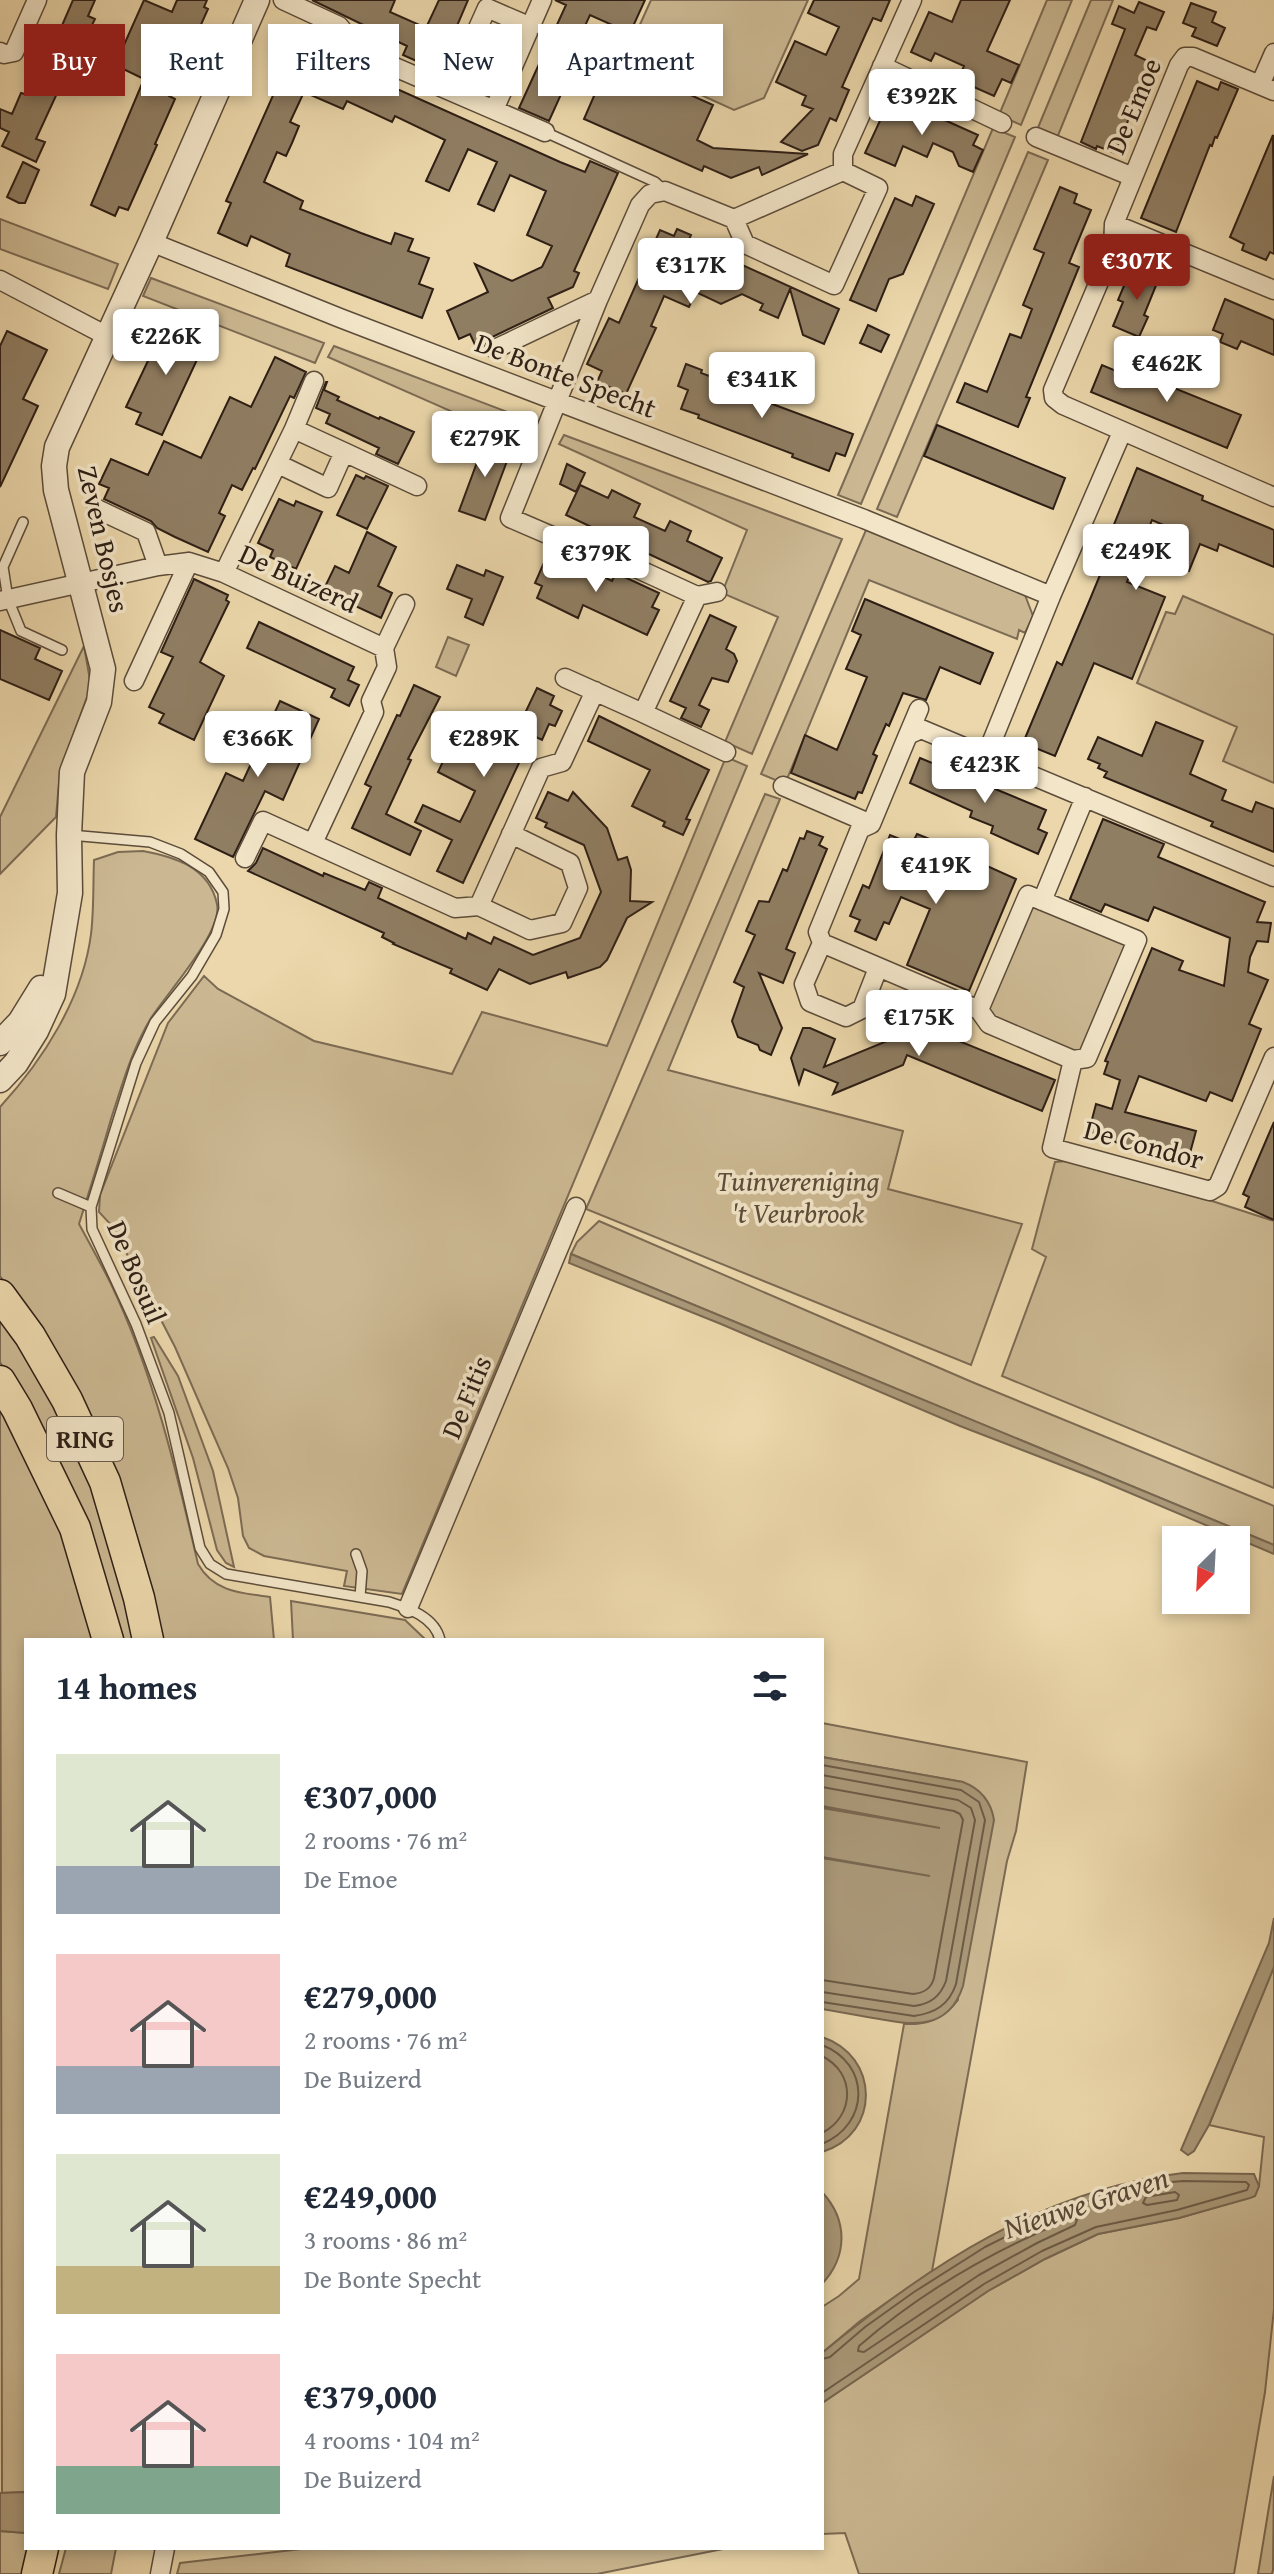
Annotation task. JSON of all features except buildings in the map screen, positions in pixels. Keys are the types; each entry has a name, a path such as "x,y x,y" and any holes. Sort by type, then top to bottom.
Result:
{"main road":[{"name":"RING","path":"0,1295 30,1336 67,1400 105,1482 148,1638"},
{"name":"RING","path":"0,1381 17,1409 75,1528 107,1638"},
{"path":"37,2574 43,2550"}],"street":[{"path":"0,52 14,52 37,0"},
{"name":"Zeven Bosjes","path":"0,1080 16,1063 36,1031 53,994 70,893 72,772 99,702 103,669 56,490 54,466 57,447 257,0"},
{"path":"283,0 339,26 360,52 415,75"},
{"path":"494,110 542,0"},
{"path":"843,171 843,154 912,0"},
{"path":"480,24 487,8 531,27"},
{"path":"1267,88 1274,53"},
{"name":"De Emoe","path":"1267,88 1193,57 1185,57 1179,65 1114,224 1113,249 1053,390 1054,398 1063,405 1274,497"},
{"path":"882,66 1002,123"},
{"path":"463,96 545,132"},
{"name":"De Emoe","path":"1036,137 1133,177"},
{"path":"717,592 697,596 590,547 568,543 510,518 598,300 640,205 650,194 665,191 734,219 745,244 834,285 878,188 843,171 734,219"},
{"path":"1114,224 1274,290"},
{"name":"De Bonte Specht","path":"151,242 864,519 1051,596"},
{"path":"0,280 107,336"},
{"path":"495,349 598,300"},
{"path":"224,573 278,464 314,381"},
{"path":"294,429 417,486"},
{"path":"986,756 1122,432"},
{"path":"278,464 328,488 344,452"},
{"path":"97,509 146,532 158,566"},
{"path":"134,681 189,562"},
{"name":"De Buizerd","path":"4,600 189,562 224,573 384,648"},
{"path":"643,713 697,596"},
{"path":"313,843 374,712 371,701 387,667 384,648 405,604"},
{"path":"565,678 726,752"},
{"path":"479,906 541,768 562,762 595,691"},
{"path":"878,968 862,1009 846,1017 810,1002 804,984 822,943 818,932 860,829 871,824 919,709"},
{"path":"908,735 921,729 1274,877"},
{"path":"783,786 871,824"},
{"path":"979,1010 1028,895 1042,901 1085,797"},
{"path":"245,858 263,821 455,908 479,906 530,930 562,923 578,888 570,863 511,834"},
{"name":"De Condor","path":"1042,901 1137,940 1087,1058 1073,1060 1052,1148 1210,1191 1218,1186 1274,1057"},
{"name":"Zeven Bosjes","path":"0,1043 20,1022 39,994 65,935"},
{"path":"822,943 979,1010 989,1024 1073,1060"},
{"name":"De Fitis","path":"408,1608 576,1207"},
{"path":"160,2574 165,2550"}],"lane":[{"path":"545,132 655,182 665,191"},
{"path":"23,522 3,567 4,600 21,631 62,650"},
{"name":"De Bosuil","path":"69,835 150,842 181,854 209,872 223,892 224,909 216,935 192,976 155,1022 136,1063 91,1207 92,1229 136,1324 169,1413 200,1548 210,1564 226,1574 389,1602 408,1608 426,1619 439,1638"},
{"path":"58,1193 91,1207"},
{"path":"356,1554 362,1571 360,1597"}],"green space":[{"path":"651,0 808,0 764,98 734,110 703,96 723,96 723,24 640,24"},
{"path":"1047,0 1072,0 1021,125 999,115"},
{"path":"1091,0 1113,0 1057,138 1037,130"},
{"path":"993,128 1015,137 861,504 838,495"},
{"path":"1028,152 1048,160 897,517 877,509"},
{"path":"0,219 118,264 108,289 0,249"},
{"path":"151,278 324,343 315,363 143,296"},
{"path":"334,346 531,421 523,443 328,357"},
{"path":"564,435 842,539 752,754 725,742 778,617 722,593 747,530 559,444"},
{"path":"866,530 1025,595 1033,616 1025,633 1019,630 1017,639 869,580 785,784 761,774"},
{"path":"1183,596 1274,635 1274,783 1223,761 1237,727 1137,683 1166,612 1175,614"},
{"path":"448,637 469,645 456,676 436,667"},
{"path":"84,646 91,686 60,771 56,817 0,874 0,817"},
{"path":"726,757 747,766 402,1594 344,1586 347,1571 264,1556 249,1548 243,1536 238,1498 228,1468 175,1347 113,1227 99,1212 100,1195 168,1023 204,976 218,989 314,1041 452,1074 482,1012 607,1046"},
{"name":"Tuinvereniging 't Veurbrook","path":"765,794 780,799 668,1070 903,1131 888,1189 1022,1224 971,1365 586,1209"},
{"path":"143,851 189,866 207,881 213,891 217,916 203,946 151,1018 138,1042 79,1224 126,1317 151,1386 198,1564 220,1586 270,1597 274,1638 158,1638 37,1329 0,1276 0,1107 46,1048 70,1004 87,958 91,934 94,860 118,852"},
{"path":"1030,902 1130,943 1082,1054 990,1017 986,1008"},
{"path":"1067,1161 1274,1221 1274,1488 1002,1376 1046,1257 1032,1249 1055,1162"},
{"path":"599,1221 972,1382 1274,1506 1274,1545 1250,1535 1250,1526 1228,1526 571,1254 577,1242"},
{"path":"0,1313 32,1362 86,1466 139,1638 120,1638 28,1409 0,1362"},
{"path":"154,1337 178,1376 213,1471 234,1567 226,1563 217,1550 193,1458 151,1338"},
{"path":"0,1400 38,1470 100,1638 24,1638 24,2492 2,2493"},
{"path":"291,1601 405,1620 424,1638 293,1638"},
{"path":"824,1723 1027,1762 932,2271 860,2321 824,2351 824,2306 859,2279 904,2024 934,2020 958,2000 963,1782 824,1757"},
{"path":"1274,1967 1274,2309 1265,2392 1234,2574 859,2574 845,2533 824,2534 824,2402 988,2291 1045,2259 1098,2234 1179,2218 1255,2196 1259,2186 1264,2137 1209,2125"},
{"path":"1274,2476 1273,2570 1272,2574 1258,2574"},
{"path":"0,2531 24,2533 24,2550 35,2550 30,2574 0,2574"},
{"path":"65,2550 116,2550 111,2574 59,2574"},
{"path":"293,2550 718,2550 597,2574 177,2574 180,2563"}],"water":[{"path":"571,1254 1228,1526 1208,1526 569,1263"},
{"path":"1250,1535 1274,1545 1274,1554 1250,1544"},
{"path":"824,1757 963,1782 975,1788 988,1801 994,1820 963,1986 948,2011 927,2022 914,2023 824,2009 824,1858 930,1876 824,1857 824,1808 940,1828 824,1806"},
{"path":"1274,1918 1274,1967 1209,2125 1194,2151 1188,2155 1181,2150 1269,1943"},
{"path":"824,2038 841,2047 855,2060 863,2077 866,2095 863,2113 855,2129 841,2143 824,2151"},
{"name":"Nieuwe Graven","path":"1183,2173 1254,2174 1259,2186 1255,2196 1250,2198 1179,2218 1098,2234 1045,2259 988,2291 824,2402 824,2351 904,2290 990,2236 1035,2214 1131,2182"},
{"path":"824,2194 837,2214 842,2238 837,2262 824,2282"},
{"path":"24,2492 24,2533 0,2531 0,2493"}]}
